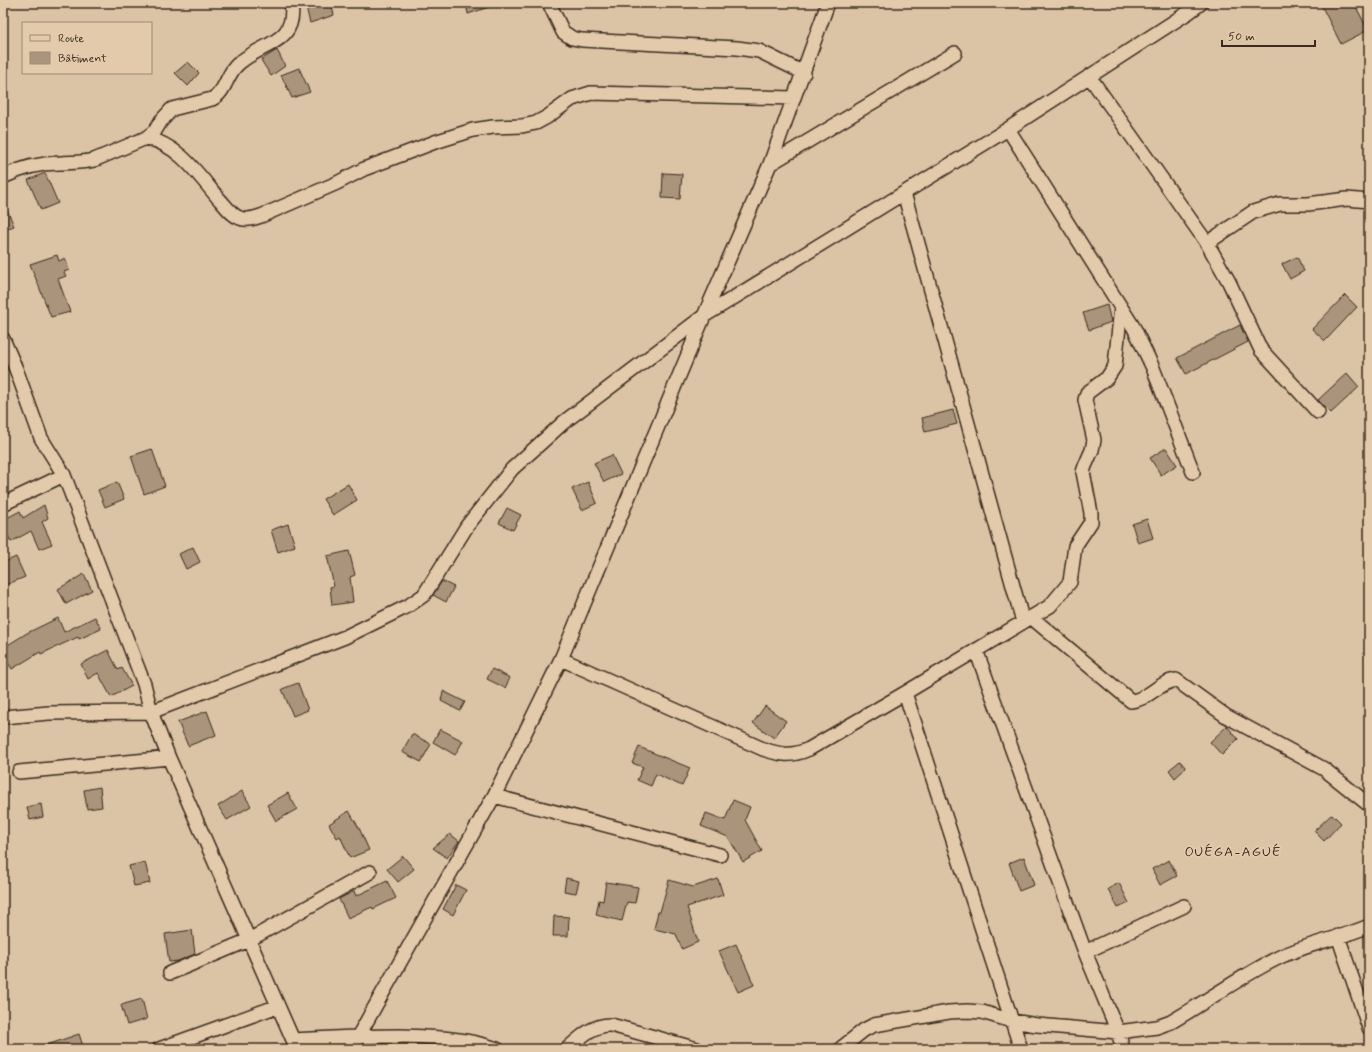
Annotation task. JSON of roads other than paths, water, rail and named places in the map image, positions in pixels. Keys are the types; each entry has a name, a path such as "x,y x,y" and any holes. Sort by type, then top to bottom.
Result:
{"street":[{"path":"3,177 16,170 30,166 51,163 87,162 94,160 146,138 155,131 161,121 172,109 212,99 218,96 236,66 244,59 282,37 288,29 292,18 291,3"},
{"path":"549,3 563,32 572,38 582,40 737,48 760,51 804,73"},
{"path":"351,1049 360,1036 494,796 561,659 704,316 770,164 828,3"},
{"path":"3,717 49,713 151,712 345,637 408,606 424,595 466,526 512,469 564,422 704,316 1008,130 1201,3"},
{"path":"770,164 955,53"},
{"path":"1089,76 1206,243 1229,282 1261,350 1318,412"},
{"path":"146,138 154,139 169,146 182,156 231,213 240,219 250,219 261,216 336,183 364,168 436,142 473,130 493,127 522,126 536,123 548,117 572,99 590,92 794,98"},
{"path":"1008,130 1134,328 1153,368 1193,472"},
{"path":"904,193 1027,619 1131,701 1138,701 1168,681 1176,680 1226,716 1324,769 1369,805"},
{"path":"1206,243 1253,212 1280,204 1308,204 1347,199 1369,201"},
{"path":"561,659 763,749 787,755 798,754 906,693 1050,606 1070,582 1075,546 1091,522 1091,513 1083,472 1092,450 1094,440 1086,400 1087,393 1107,378 1114,366 1121,307"},
{"path":"3,338 41,438 64,475 144,684 151,712 169,758 295,1044 360,1036 450,1038 470,1041 497,1049"},
{"path":"3,504 64,475"},
{"path":"976,650 1085,952 1118,1032 1123,1049"},
{"path":"906,693 1021,1049"},
{"path":"19,772 169,758"},
{"path":"494,796 720,856"},
{"path":"170,973 249,940 370,872"},
{"path":"1085,952 1184,906"},
{"path":"840,1049 864,1030 874,1025 949,1012 982,1012 1012,1020 1066,1029 1118,1032 1157,1027 1171,1022 1280,957 1304,946 1369,926"},
{"path":"1338,936 1369,1028"},
{"path":"160,1049 278,1006"},
{"path":"567,1049 595,1027 611,1025 697,1049"}],"district":[{"name":"OUÉGA-AGUÉ","path":"1233,852"}]}
